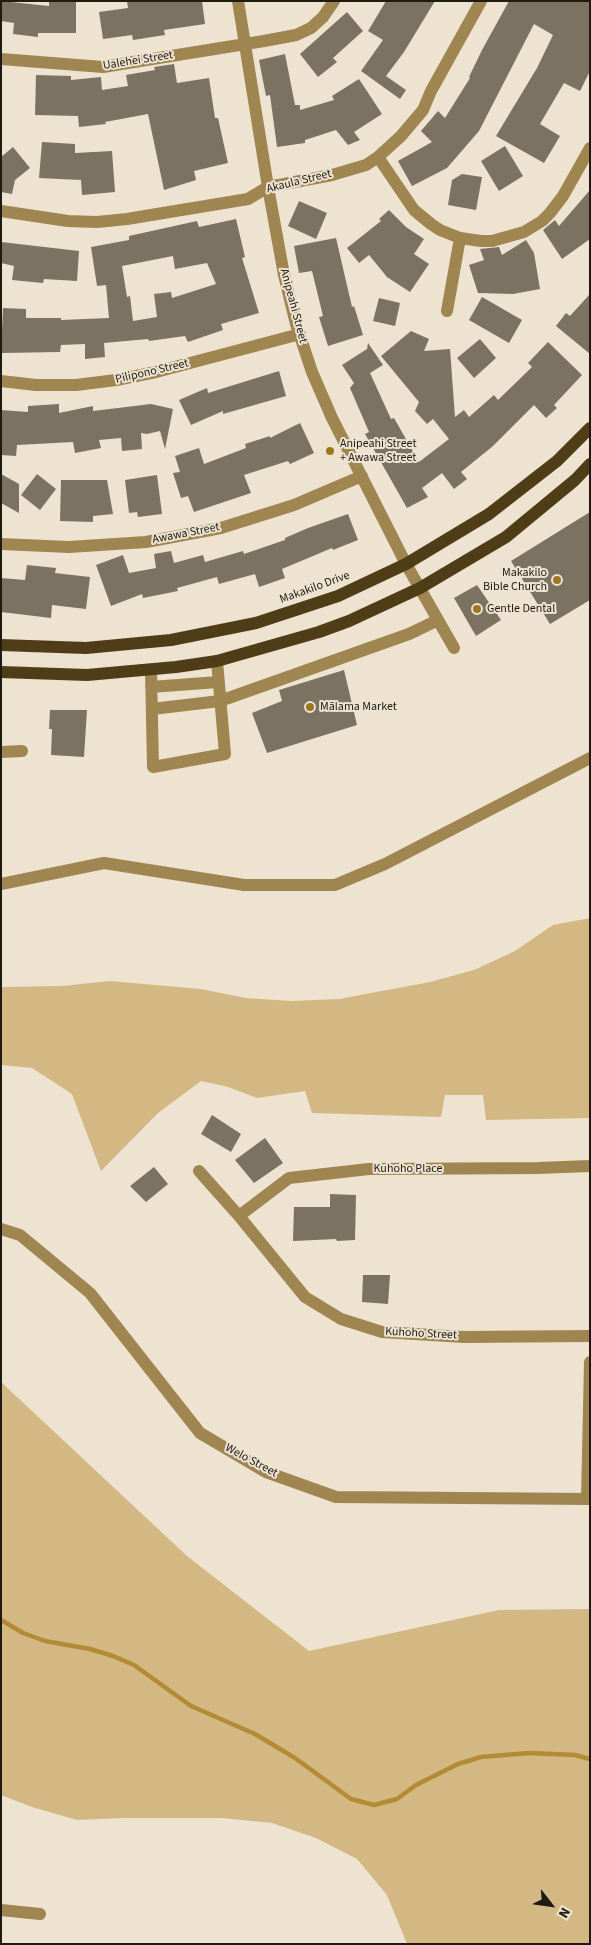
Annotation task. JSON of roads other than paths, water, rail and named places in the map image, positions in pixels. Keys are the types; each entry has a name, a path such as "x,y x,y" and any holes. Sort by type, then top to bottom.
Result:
{"main road":[{"name":"Makakilo Drive","path":"1,644 86,648 171,640 256,623 338,596 406,564 490,514 557,460 590,428"},
{"path":"1,672 87,675 151,670 217,661 264,649 348,621 420,588 506,537 575,480 590,464"}],"street":[{"name":"Anipeahi Street","path":"238,1 284,276 312,372 332,418 406,564 454,648"},
{"name":"Ualehei Street","path":"1,59 103,68 245,45 288,37 303,32 320,20 334,1"},
{"name":"Akaula Street","path":"1,211 68,221 117,220 248,199 268,187 332,175 366,165 378,158 401,136 423,110 431,91 481,1"},
{"path":"378,158 408,202 422,218 440,230 460,238 492,241 513,236 533,227 557,205 590,148"},
{"path":"447,310 460,238"},
{"name":"Pilipono Street","path":"1,381 36,385 76,385 116,380 156,372 300,334"},
{"name":"Awawa Street","path":"1,544 69,548 136,543 221,528 294,505 362,476"},
{"path":"152,709 220,702 410,634 438,620"},
{"path":"151,670 153,767 225,754 217,661"},
{"path":"151,687 218,682"},
{"path":"1,752 22,751"},
{"path":"1,884 104,863 244,885 335,885 385,864 590,758"},
{"name":"Kuhoho Place","path":"239,1216 289,1178 369,1168 538,1168 590,1166"},
{"name":"Kuhoho Street","path":"198,1171 239,1216 305,1297 341,1320 382,1332 464,1336 590,1336"},
{"name":"Welo Street","path":"1,1229 20,1235 90,1293 200,1433 266,1472 336,1497 588,1499"},
{"path":"588,1499 590,1362"},
{"path":"1,1910 40,1914"}],"waterway":[{"path":"1,1620 23,1633 45,1641 90,1649 134,1665 191,1706 255,1734 295,1758 351,1799 374,1805 397,1799 416,1785 458,1764 481,1757 529,1753 575,1755 590,1759"}],"place":[{"name":"Anipeahi Street + Awawa Street","path":"330,451"},
{"name":"Makakilo Bible Church","path":"557,580"},
{"name":"Gentle Dental","path":"477,609"},
{"name":"Mālama Market","path":"310,707"}]}
